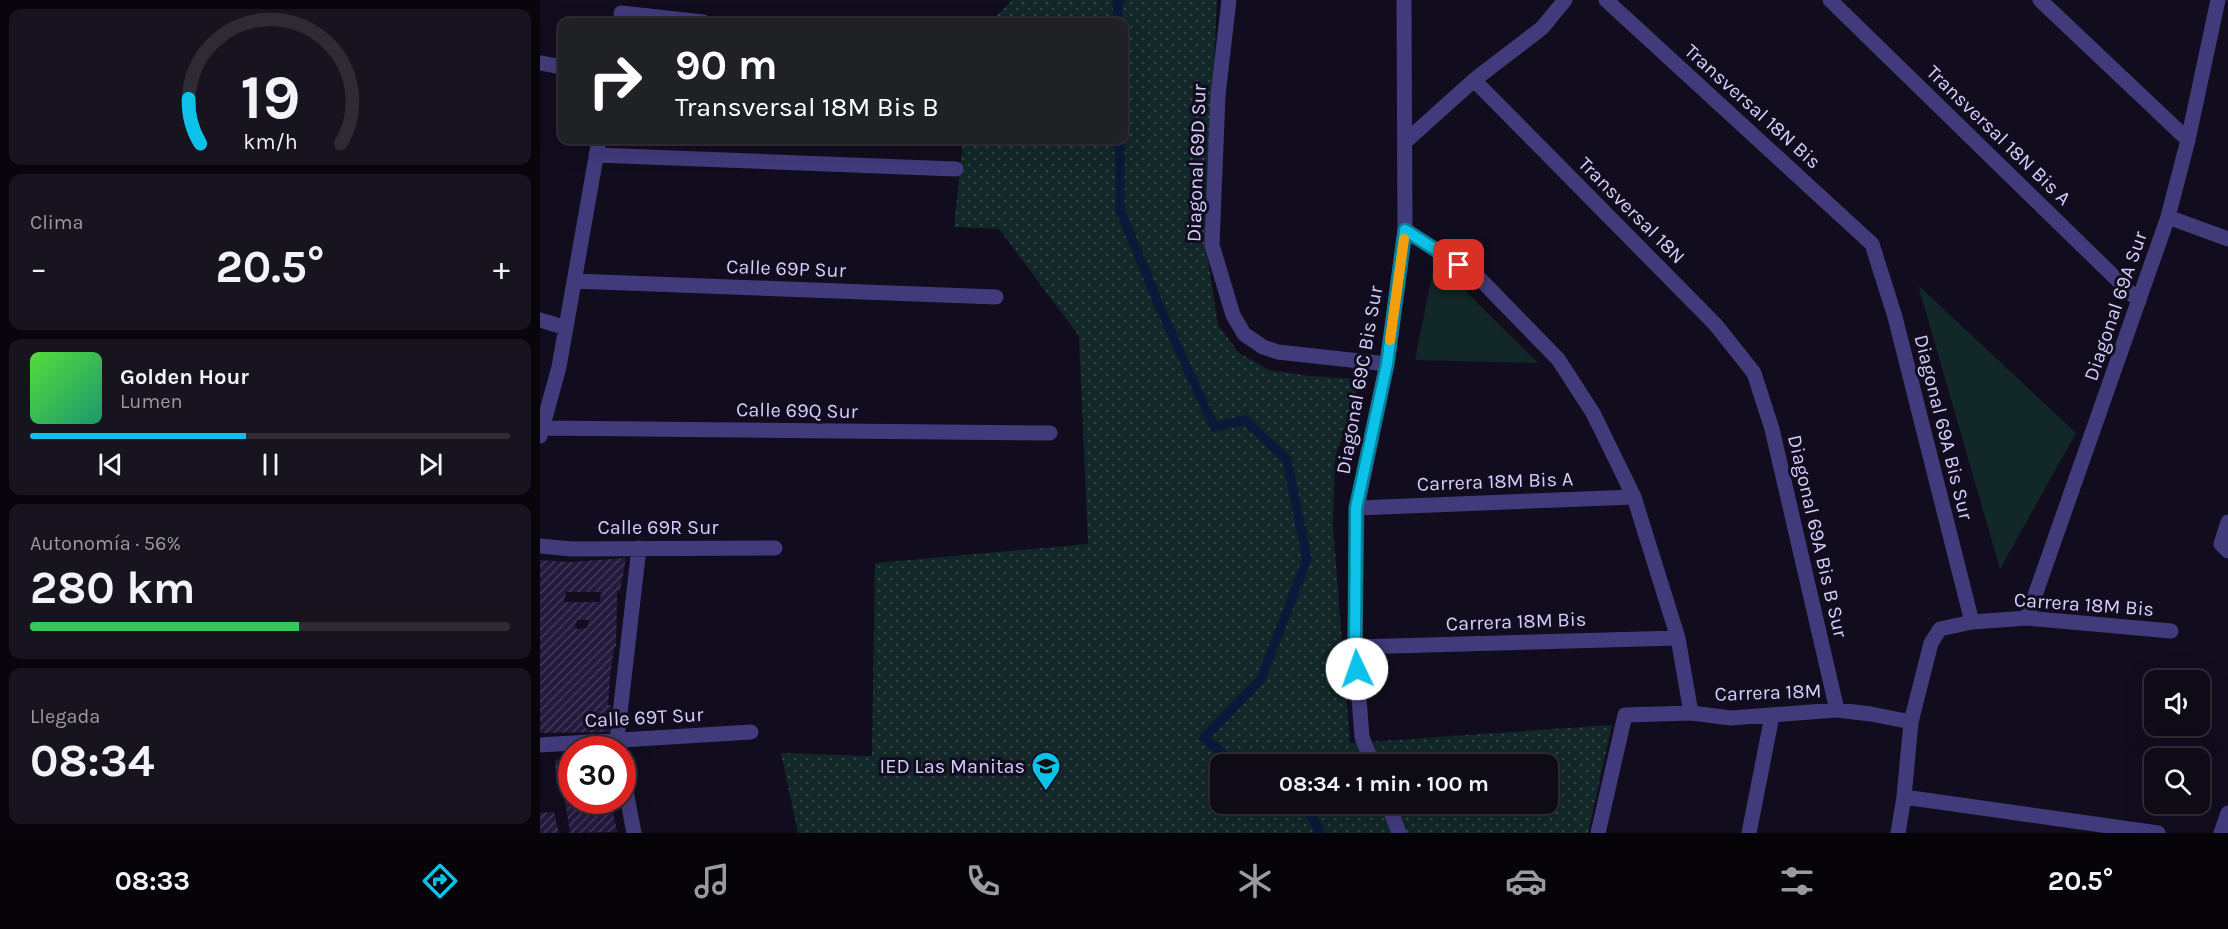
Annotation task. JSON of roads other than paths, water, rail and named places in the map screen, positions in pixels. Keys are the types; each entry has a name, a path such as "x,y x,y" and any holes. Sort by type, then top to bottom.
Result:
{"street":[{"name":"Diagonal 69D Sur","path":"1228,0 1218,95 1212,244 1233,315 1244,334 1263,347 1295,355 1387,364"},
{"name":"Diagonal 69C Bis Sur","path":"1369,754 1362,736 1355,647 1356,508 1387,364 1405,230 1404,0"},
{"path":"1405,142 1474,80 1542,28 1565,0"},
{"name":"Transversal 18N Bis","path":"1606,0 1872,244"},
{"name":"Transversal 18N Bis A","path":"1830,0 2139,300"},
{"path":"2040,0 2188,140"},
{"name":"Diagonal 69A Sur","path":"2027,618 2168,217 2188,140 2218,0"},
{"path":"621,12 670,18"},
{"path":"540,63 558,65"},
{"name":"Transversal 18N","path":"1474,80 1715,324 1754,373"},
{"path":"542,432 552,397 566,328 597,147 956,169"},
{"path":"2168,217 2228,239"},
{"path":"1405,230 1477,276 1558,359 1593,413 1634,497 1678,638 1691,713"},
{"name":"Diagonal 69A Bis Sur","path":"1872,244 1895,317 1972,622"},
{"name":"Calle 69P Sur","path":"574,281 996,297"},
{"path":"540,320 566,328"},
{"name":"Diagonal 69A Bis B Sur","path":"1754,373 1772,429 1837,710"},
{"name":"Calle 69Q Sur","path":"542,432 1050,433"},
{"name":"Carrera 18M Bis A","path":"1356,508 1634,497"},
{"path":"2228,522 2221,544 2228,551"},
{"name":"Calle 69R Sur","path":"540,546 572,549 775,548"},
{"path":"619,736 639,548"},
{"name":"Carrera 18M Bis","path":"1911,722 1931,643 1940,629 1945,627 1972,622 2027,618 2170,631"},
{"name":"Carrera 18M Bis","path":"1355,647 1678,638"},
{"name":"Carrera 18M","path":"1598,833 1625,715 1691,713 1731,718 1837,710 1911,722"},
{"path":"1749,833 1772,716"},
{"path":"1898,833 1911,722"},
{"name":"Calle 69T Sur","path":"636,742 751,732"},
{"name":"Calle 69T Sur","path":"540,745 558,745"},
{"path":"1904,797 2158,833"},
{"path":"2221,833 2228,813"},
{"path":"630,814 634,833"},
{"path":"1392,814 1399,833"}],"waterway":[{"path":"1118,18 1117,4 1120,0"},
{"path":"1120,144 1120,210 1162,312 1214,427 1245,420 1287,460 1307,559 1261,679 1204,738 1224,754"},
{"path":"1310,814 1320,833"}],"place":[{"name":"IED Las Manitas","path":"1046,792"}]}
